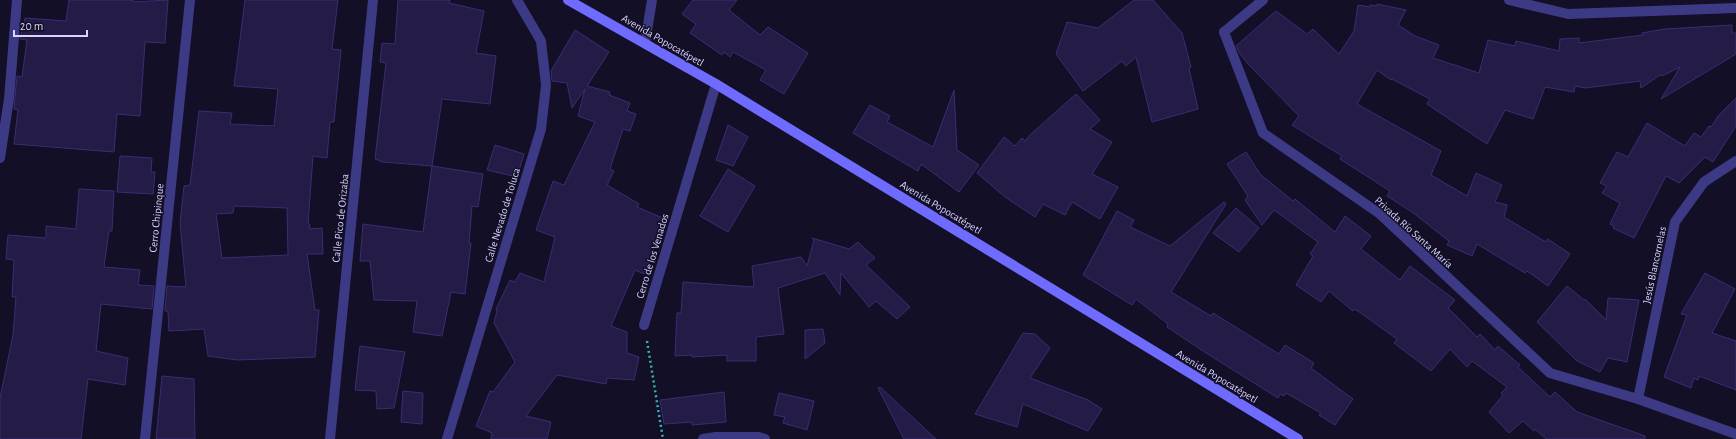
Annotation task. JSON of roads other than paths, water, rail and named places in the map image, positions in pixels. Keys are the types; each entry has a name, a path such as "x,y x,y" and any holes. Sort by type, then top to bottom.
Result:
{"main road":[{"name":"Avenida Popocatépetl","path":"568,0 716,84 1298,439"}],"street":[{"path":"0,158 4,102 18,0"},
{"name":"Cerro Chipinque","path":"145,439 190,0"},
{"name":"Calle Pico de Orizaba","path":"330,439 373,0"},
{"name":"Calle Nevado de Toluca","path":"447,439 541,129 546,85 541,41 517,0"},
{"path":"645,43 652,0"},
{"name":"Privada Río Santa María","path":"1263,0 1224,32 1263,133 1380,214 1550,374 1638,399 1736,434"},
{"path":"1509,0 1568,14 1736,8"},
{"name":"Cerro de los Venados","path":"644,325 716,84"},
{"name":"Jesús Blancornelas","path":"1638,399 1675,222 1704,182 1736,161"},
{"path":"703,439 716,437 760,437 765,439"}]}
